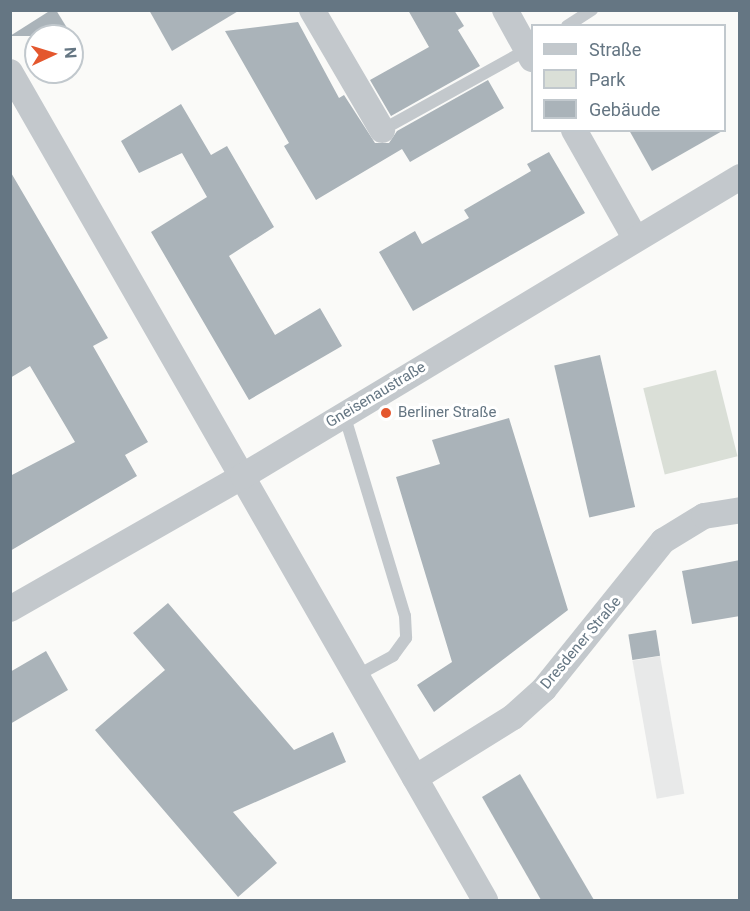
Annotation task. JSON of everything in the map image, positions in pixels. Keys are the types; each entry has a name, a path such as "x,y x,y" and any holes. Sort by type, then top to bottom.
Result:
{"street":[{"path":"312,10 382,130"},
{"path":"506,10 531,51"},
{"path":"10,72 485,900"},
{"path":"575,132 635,238"},
{"name":"Gneisenaustraße","path":"10,609 243,476 635,238 740,177"},
{"name":"Dresdener Straße","path":"415,778 513,717 544,689 663,541 704,516 740,510"}],"lane":[{"path":"570,24 592,10"},
{"path":"382,130 531,51"},
{"path":"345,414 405,627 406,638 393,656 356,676"}],"shaded area":[{"path":"660,656 684,794 657,799 632,661"}],"green space":[{"path":"716,370 738,456 665,475 643,388"}],"building":[{"path":"51,10 56,10 65,24 29,24"},
{"path":"149,10 240,10 172,51"},
{"path":"408,10 454,10 464,26 458,30 480,66 391,116 370,80 429,47"},
{"path":"298,22 339,98 344,95 375,143 389,143 397,131 488,80 504,108 410,162 402,149 316,200 284,146 289,143 225,31"},
{"path":"24,27 24,36 10,36"},
{"path":"181,104 211,155 227,146 274,227 229,256 275,335 320,308 342,346 249,400 151,232 207,197 182,153 139,173 121,141"},
{"path":"630,132 720,132 652,171"},
{"path":"549,152 585,213 413,311 379,252 415,231 422,244 469,218 464,210 531,171 527,164"},
{"path":"10,171 108,338 93,346 148,442 125,455 137,476 10,551 10,476 75,442 30,366 10,378"},
{"path":"600,355 635,507 589,518 554,366"},
{"path":"509,418 568,610 434,712 417,685 452,662 396,477 440,464 432,440"},
{"path":"740,560 740,616 692,624 682,571"},
{"path":"168,603 294,750 333,732 346,762 233,812 277,863 238,897 95,730 165,670 133,633"},
{"path":"656,630 660,656 632,660 628,634"},
{"path":"46,651 68,690 10,724 10,672"},
{"path":"520,774 594,900 541,900 482,797"}],"place":[{"name":"Berliner Straße","path":"386,413"}]}
